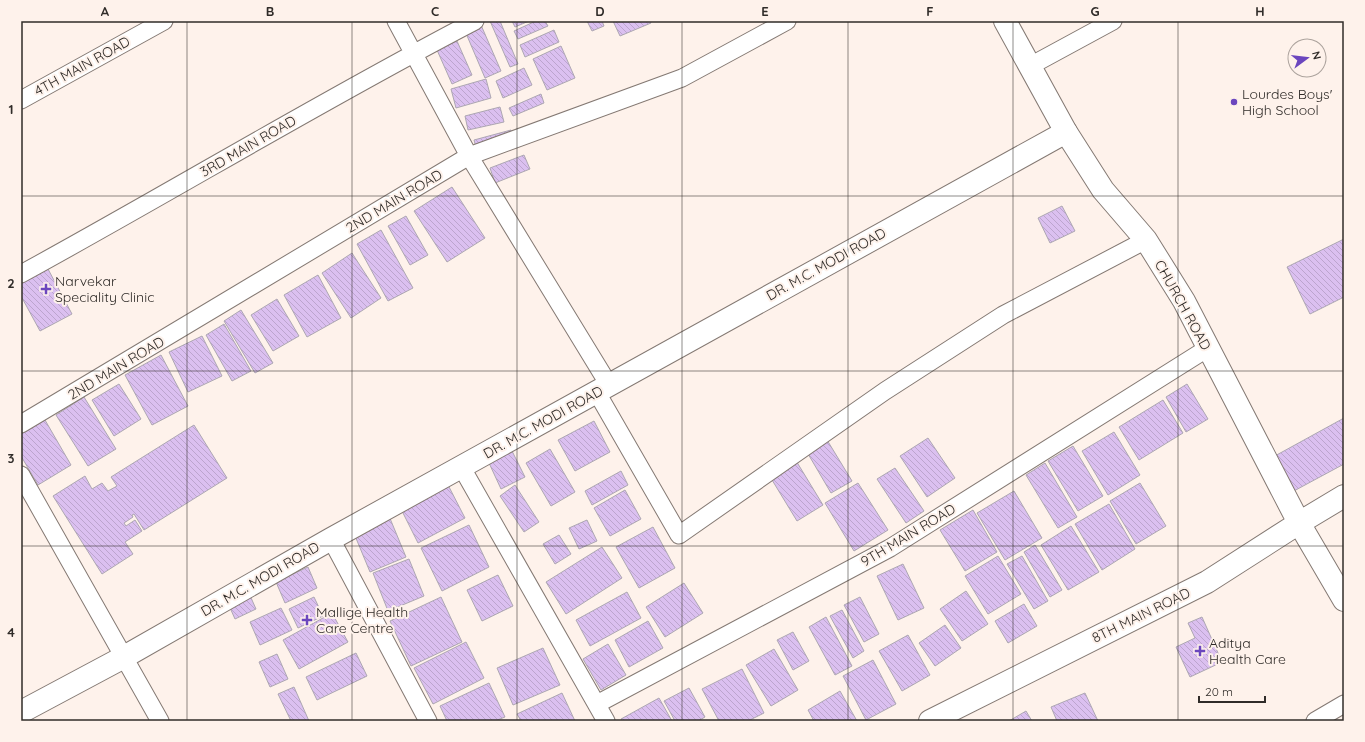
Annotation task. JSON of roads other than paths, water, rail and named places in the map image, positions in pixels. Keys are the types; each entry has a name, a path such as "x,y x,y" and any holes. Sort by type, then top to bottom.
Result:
{"street":[{"name":"4TH MAIN ROAD","path":"21,100 164,21"},
{"path":"396,21 469,156 602,388 679,535 885,391 1003,315 1146,240"},
{"name":"3RD MAIN ROAD","path":"21,274 414,53 475,21"},
{"name":"2ND MAIN ROAD","path":"21,424 469,156 682,78 787,21"},
{"name":"CHURCH ROAD","path":"1006,21 1066,132 1103,190 1146,240 1184,301 1299,523 1344,600"},
{"path":"1030,66 1113,21"},
{"name":"DR. M.C. MODI ROAD","path":"21,712 124,657 331,539 462,468 602,388 1066,132"},
{"name":"9TH MAIN ROAD","path":"597,704 890,548 1208,348"},
{"path":"462,468 606,721"},
{"path":"21,475 160,721"},
{"name":"8TH MAIN ROAD","path":"930,721 1207,582 1344,496"},
{"path":"331,539 428,721"},
{"path":"1315,721 1344,704"}],"place":[{"name":"Lourdes Boys' High School","path":"1234,102"},
{"name":"Narvekar Speciality Clinic","path":"46,289"},
{"name":"Mallige Health Care Centre","path":"307,620"},
{"name":"Aditya Health Care","path":"1200,651"}]}
